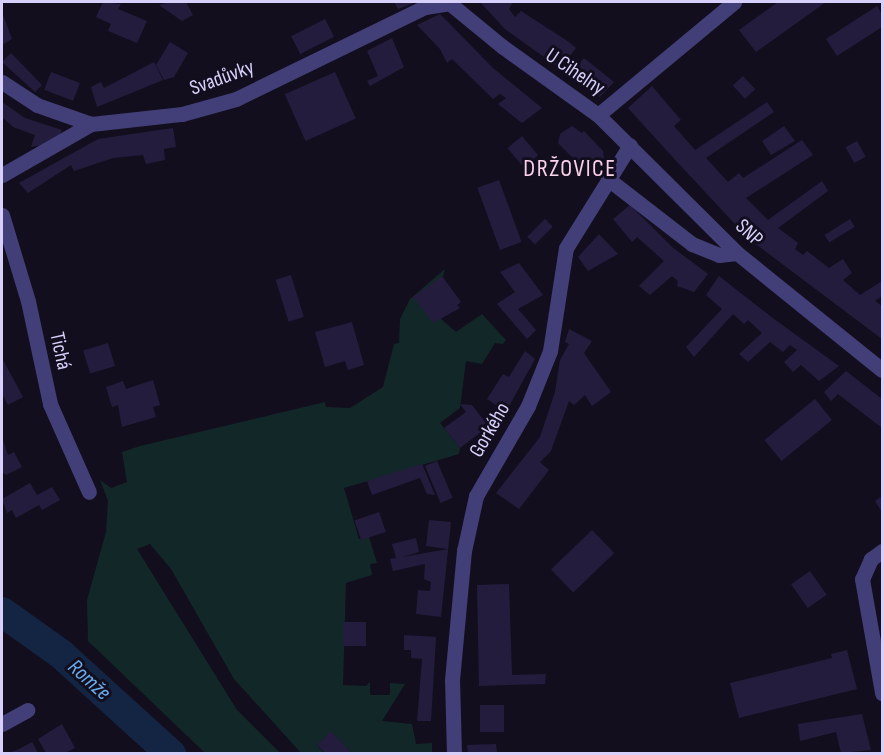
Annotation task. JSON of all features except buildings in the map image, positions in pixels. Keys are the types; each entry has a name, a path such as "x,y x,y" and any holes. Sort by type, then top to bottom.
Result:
{"street":[{"name":"U Cihelny","path":"448,2 598,115 734,2"},
{"name":"Svadůvky","path":"2,82 37,105 91,124 182,114 236,99 424,7 448,2"},
{"name":"SNP","path":"598,115 737,253 882,370"},
{"path":"2,175 91,124"},
{"name":"Gorkého","path":"454,753 452,680 465,551 476,496 528,406 550,351 566,248 630,145"},
{"path":"608,179 692,243 719,255 737,253"},
{"name":"Tichá","path":"2,215 28,301 50,404 89,492"},
{"path":"882,551 871,559 862,579 882,693"},
{"path":"2,724 27,710"}],"green space":[{"path":"445,269 443,276 415,297 434,322 440,318 456,332 482,314 506,340 503,344 495,343 482,364 466,361 460,408 440,423 460,448 459,454 344,488 359,539 369,537 377,563 370,564 372,575 346,583 343,685 366,686 370,682 370,695 390,695 390,683 405,684 382,721 412,724 416,744 432,743 432,753 352,753 331,732 317,745 324,753 301,753 234,679 171,569 150,544 137,549 237,710 280,753 205,753 88,641 87,600 106,532 108,501 100,480 111,488 127,482 122,452 140,446 325,402 326,407 350,408 383,387 394,344 399,343 400,319 410,299"}],"waterway":[{"name":"Romže","path":"2,612 61,654 171,754"}],"district":[{"name":"DRŽOVICE","path":"570,169"}]}
